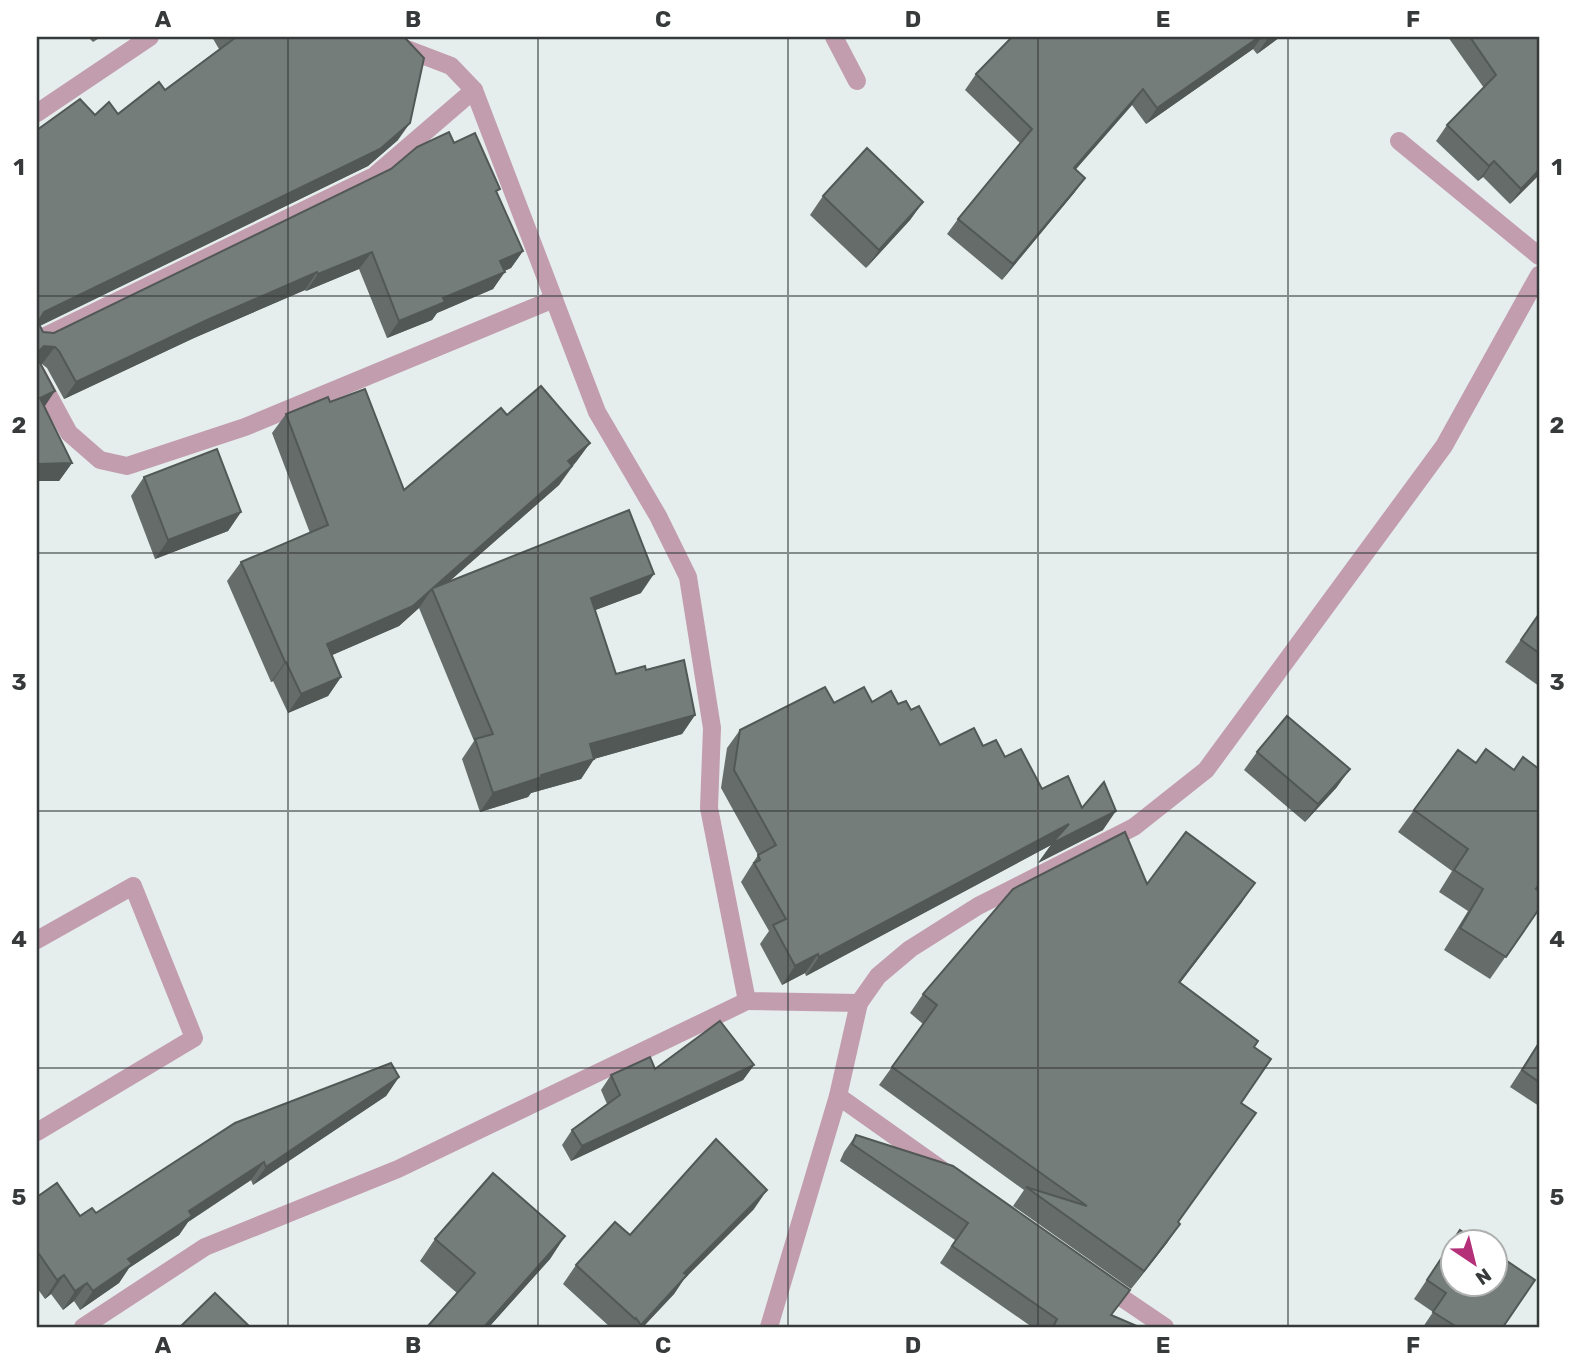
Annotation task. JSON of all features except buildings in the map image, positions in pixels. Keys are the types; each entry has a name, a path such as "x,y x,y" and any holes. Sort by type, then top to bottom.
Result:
{"street":[{"path":"37,113 150,37"},
{"path":"376,37 451,66 474,90 597,412 658,516 688,577 712,728 709,808 747,1002"},
{"path":"834,37 857,80"},
{"path":"37,340 374,176 474,90"},
{"path":"1399,141 1539,256"},
{"path":"769,1327 838,1096 859,1003 878,976 911,949 978,906 1134,827 1206,770 1444,446 1539,275"},
{"path":"37,374 69,433 100,460 127,466 245,426 554,299"},
{"path":"37,940 133,886 194,1038 37,1132"},
{"path":"83,1327 205,1247 398,1169 747,1002 859,1003"},
{"path":"838,1096 951,1177"},
{"path":"1087,1273 1141,1320 1165,1327"}]}
